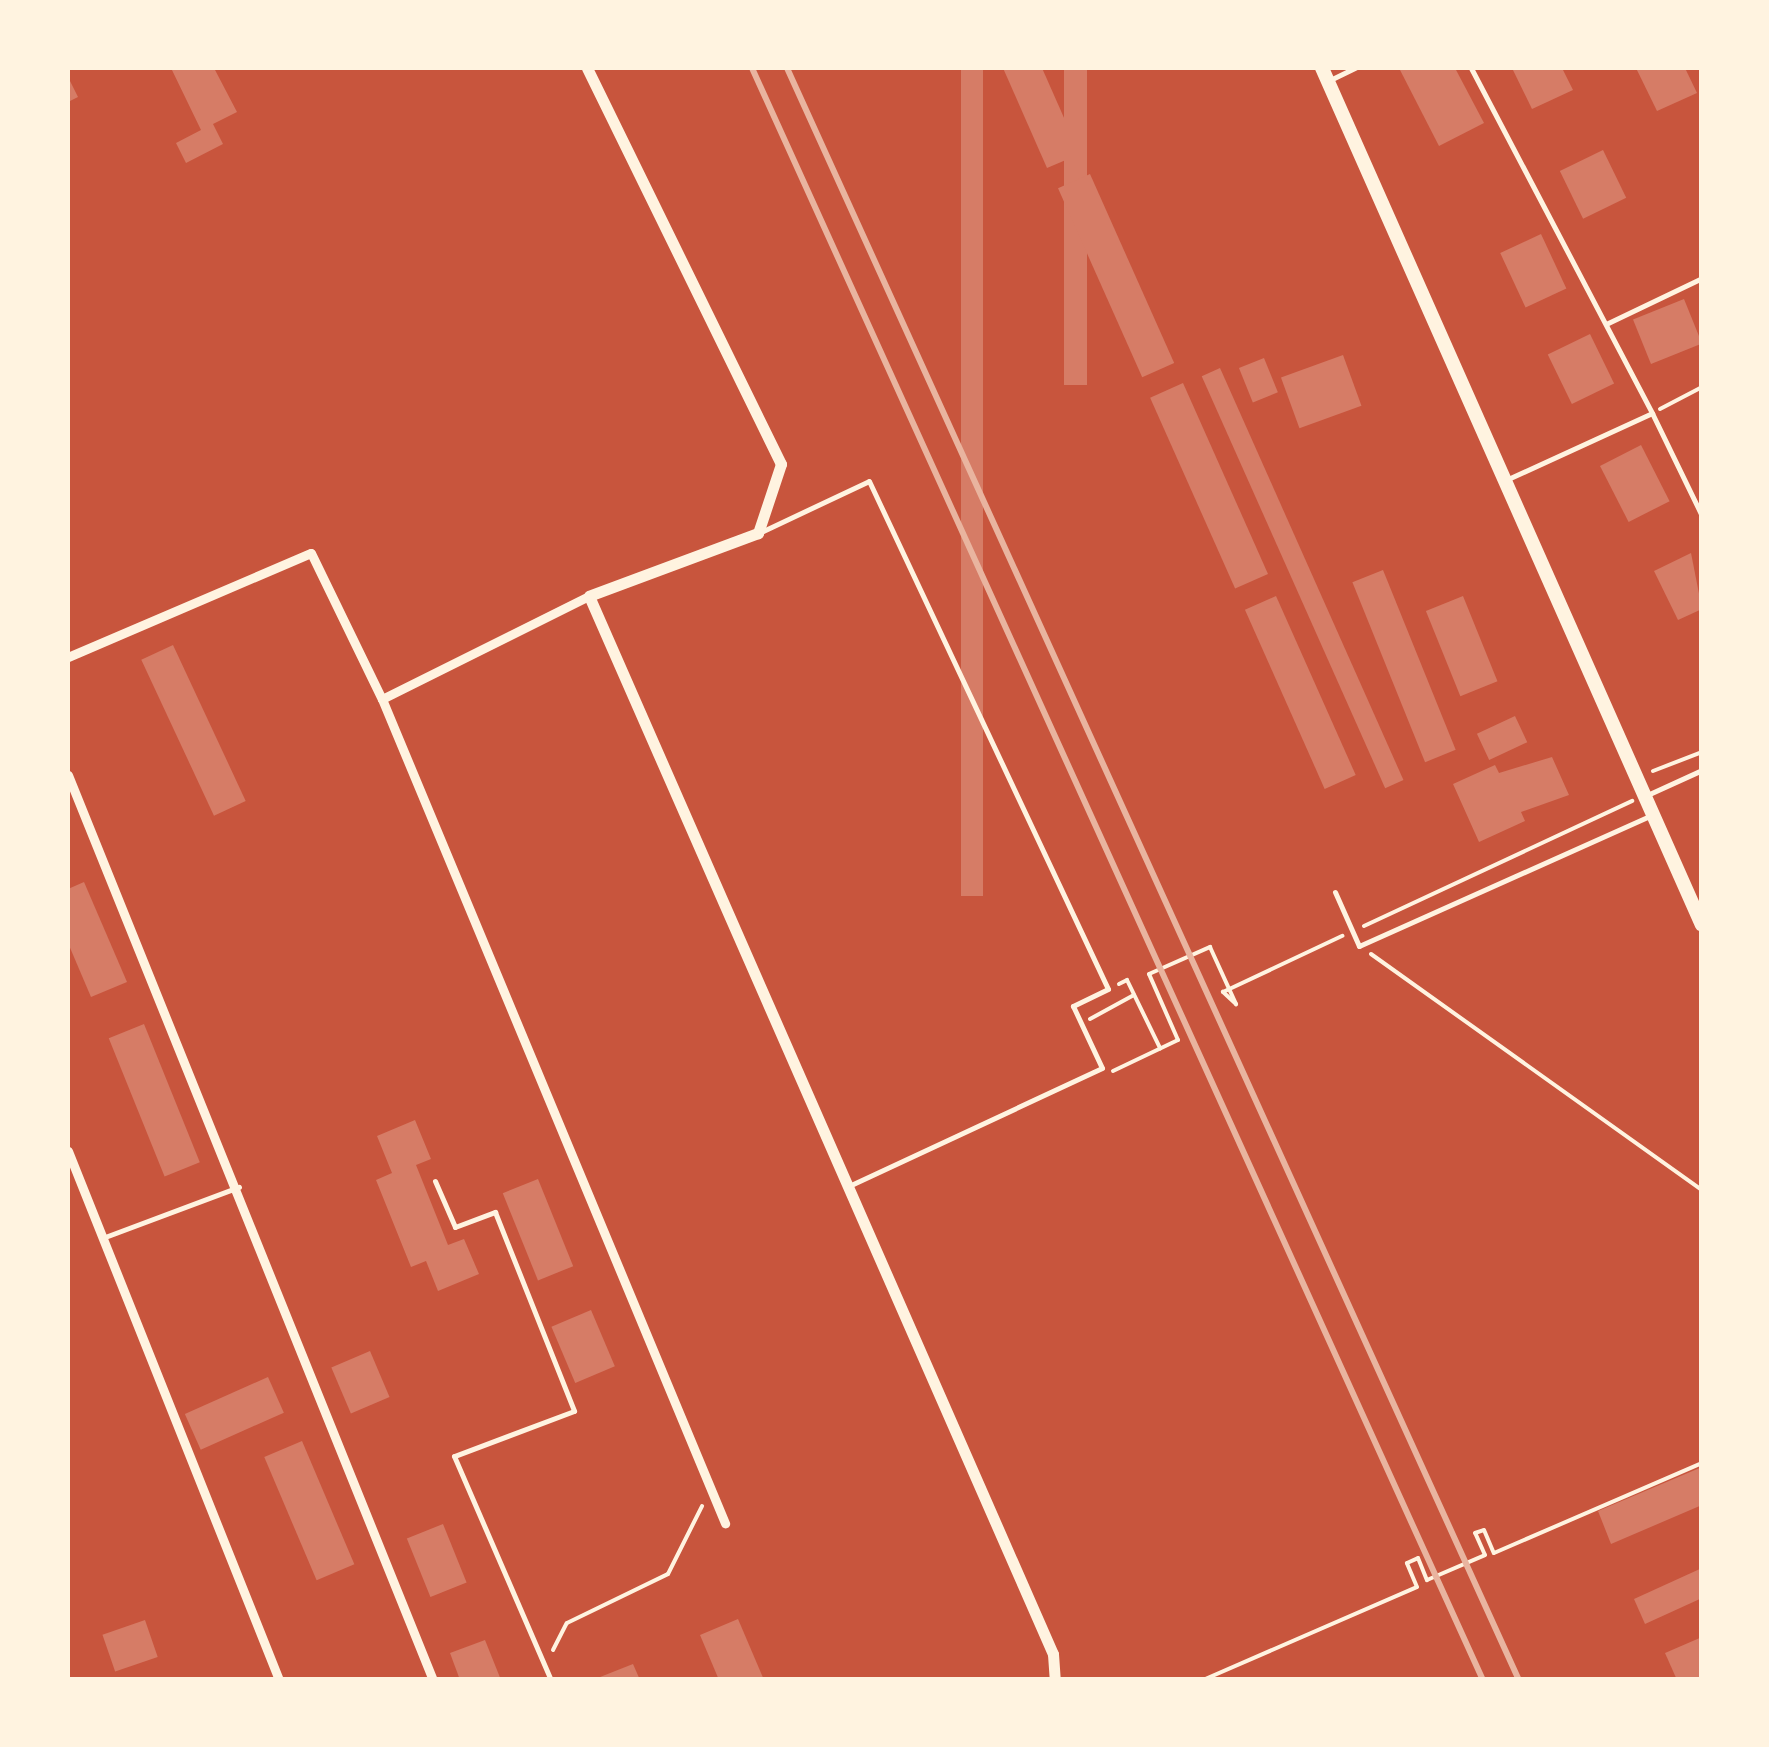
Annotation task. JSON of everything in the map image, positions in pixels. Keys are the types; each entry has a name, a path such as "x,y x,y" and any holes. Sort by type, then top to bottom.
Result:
{"main road":[{"path":"1325,74 1506,480 1639,799 1652,814 1702,926"}],"street":[{"path":"382,698 590,596 758,533 782,464 587,68"},
{"path":"68,657 311,553 382,698 724,1524"},
{"path":"590,596 851,1185 1052,1654 1054,1680"},
{"path":"68,775 239,1187 433,1680"},
{"path":"68,1151 279,1680"}],"lane":[{"path":"1325,74 1356,68"},
{"path":"1471,68 1702,516"},
{"path":"1606,324 1702,278"},
{"path":"1506,480 1652,413"},
{"path":"758,533 869,481 1108,989 1073,1006 1102,1068 851,1185"},
{"path":"1639,799 1702,770"},
{"path":"1335,892 1359,946 1652,814"},
{"path":"435,1181 455,1226 494,1212 574,1411 454,1456 551,1680"},
{"path":"102,1238 239,1187"}],"path":[{"path":"1652,413 1702,387"},
{"path":"1654,774 1702,752"},
{"path":"1116,1069 1178,1040 1148,974 1210,946 1236,1004 1223,992 1353,931 1639,799"},
{"path":"1359,946 1702,1190"},
{"path":"1108,989 1127,980 1160,1048"},
{"path":"1081,1023 1134,995"},
{"path":"1202,1680 1417,1587 1407,1563 1418,1558 1427,1580 1485,1555 1475,1534 1484,1530 1494,1553 1702,1463"},
{"path":"545,1665 567,1623 668,1574 709,1488"}],"building":[{"path":"171,68 214,68 237,112 213,124 223,144 186,163 176,143 201,130"},
{"path":"961,68 983,68 983,896 961,896"},
{"path":"1003,68 1042,68 1080,154 1047,168"},
{"path":"1064,68 1087,68 1087,385 1064,385"},
{"path":"1399,68 1455,68 1484,123 1439,146"},
{"path":"1512,68 1562,68 1573,90 1532,109"},
{"path":"1636,68 1685,68 1697,93 1657,111"},
{"path":"68,77 78,97 68,102"},
{"path":"1603,150 1626,198 1583,219 1560,171"},
{"path":"1090,174 1174,363 1142,377 1058,188"},
{"path":"1541,234 1566,288 1526,307 1500,253"},
{"path":"1684,299 1702,344 1651,364 1633,320"},
{"path":"1590,334 1614,383 1572,404 1548,355"},
{"path":"1343,355 1361,406 1299,428 1281,378"},
{"path":"1264,358 1278,392 1253,402 1239,368"},
{"path":"1220,368 1403,780 1385,788 1202,376"},
{"path":"1183,383 1268,574 1235,589 1150,398"},
{"path":"1641,445 1670,501 1629,522 1600,466"},
{"path":"1691,553 1702,609 1678,620 1654,571"},
{"path":"1383,570 1456,750 1425,762 1352,582"},
{"path":"1276,596 1356,775 1325,789 1245,610"},
{"path":"1463,596 1497,681 1460,696 1426,611"},
{"path":"173,645 246,801 214,816 141,660"},
{"path":"1515,716 1527,742 1489,760 1477,734"},
{"path":"1552,757 1569,795 1521,812 1525,821 1479,842 1453,784 1495,765 1499,773"},
{"path":"84,882 127,982 91,997 68,943 68,889"},
{"path":"144,1024 200,1162 165,1176 109,1038"},
{"path":"415,1120 431,1159 416,1165 448,1245 464,1239 479,1274 438,1291 426,1261 411,1267 376,1180 392,1173 377,1136"},
{"path":"538,1179 573,1266 538,1280 503,1193"},
{"path":"591,1310 615,1366 575,1383 551,1327"},
{"path":"370,1351 390,1397 351,1413 331,1367"},
{"path":"268,1377 284,1413 201,1450 185,1414"},
{"path":"302,1441 354,1564 317,1580 264,1457"},
{"path":"1702,1467 1702,1505 1611,1544 1598,1511"},
{"path":"443,1524 467,1582 430,1597 407,1539"},
{"path":"1702,1568 1702,1598 1645,1624 1634,1599"},
{"path":"738,1619 764,1680 719,1680 700,1635"},
{"path":"145,1620 158,1657 115,1672 102,1635"},
{"path":"1702,1637 1702,1680 1677,1680 1665,1653"},
{"path":"485,1640 501,1680 460,1680 450,1653"},
{"path":"633,1664 640,1680 595,1680 595,1679"}],"railway":[{"path":"752,68 1483,1680"},
{"path":"787,68 1519,1680"}]}
